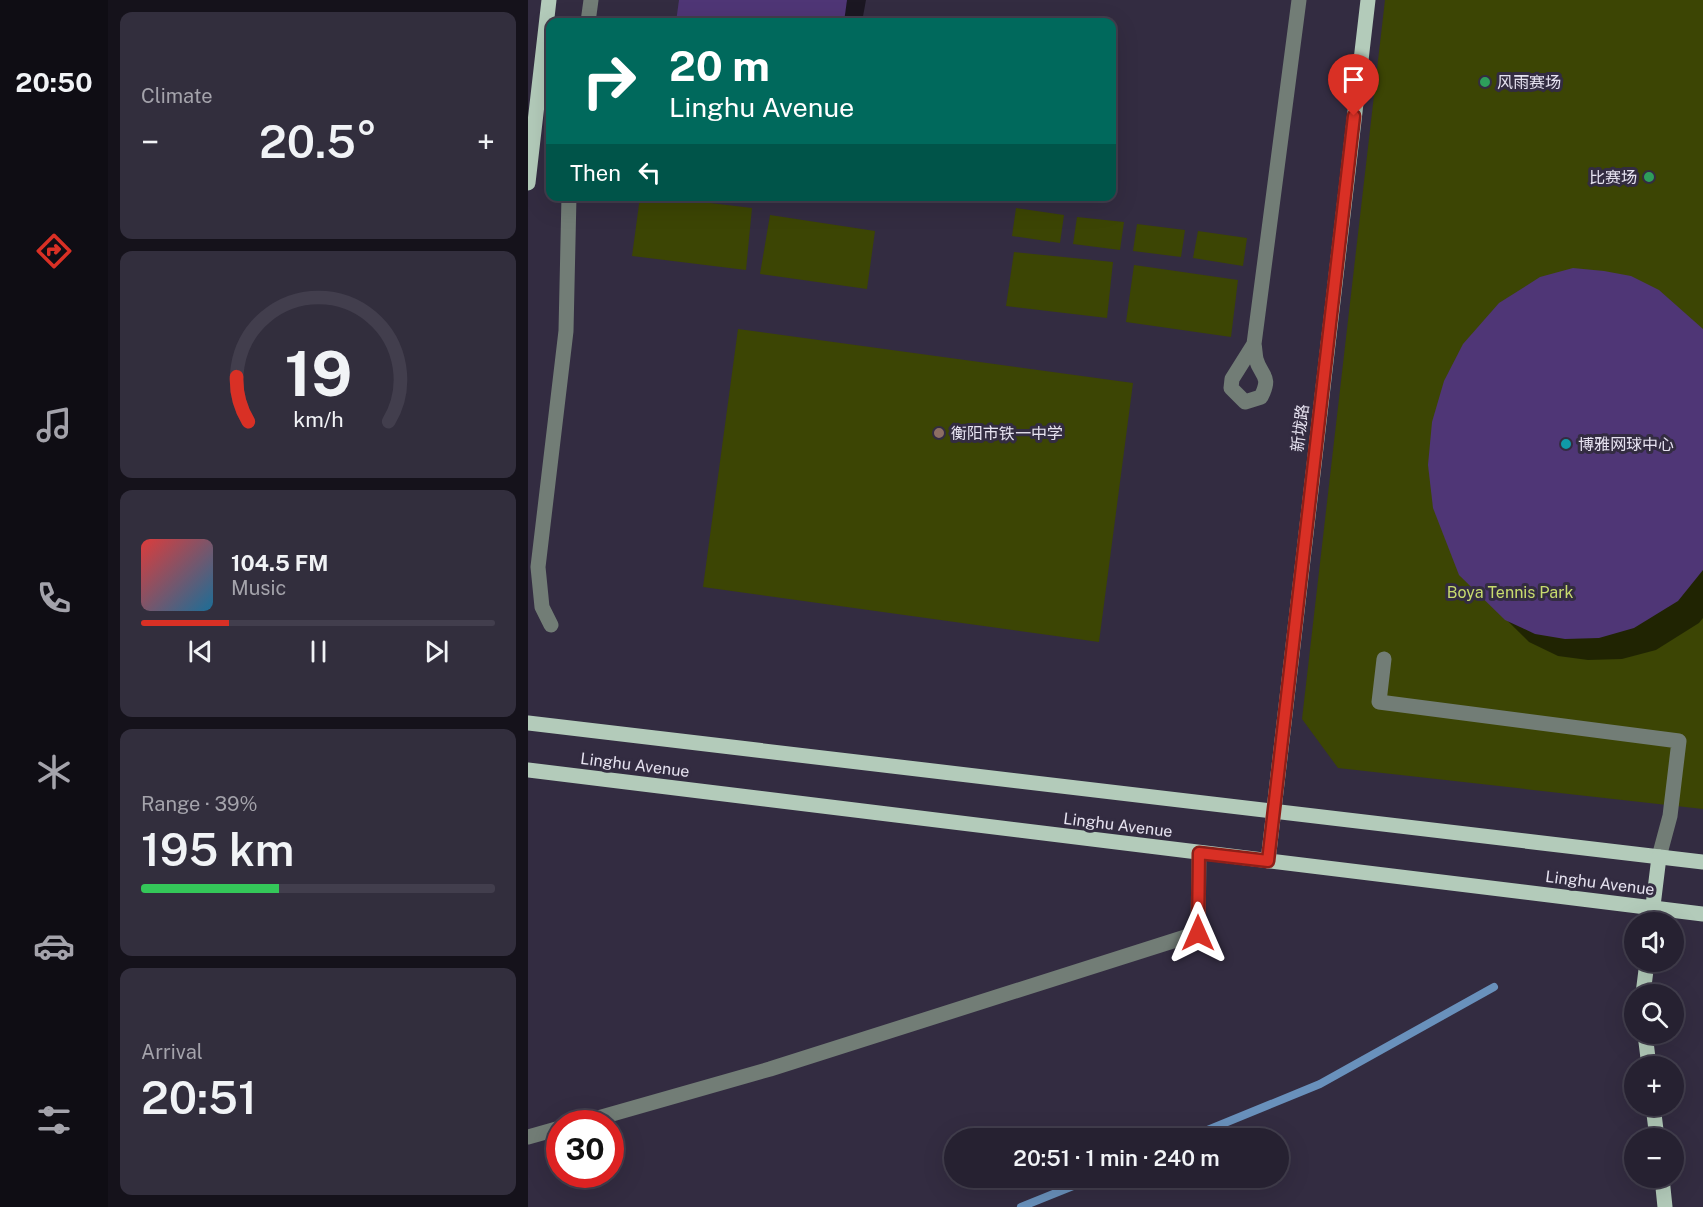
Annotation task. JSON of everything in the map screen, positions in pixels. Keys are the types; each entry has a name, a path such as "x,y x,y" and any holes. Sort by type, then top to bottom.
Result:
{"main road":[{"path":"547,18 549,0"},
{"name":"新垅路","path":"1268,861 1368,0"},
{"path":"528,183 546,26"},
{"name":"Linghu Avenue","path":"528,723 1703,862"},
{"name":"Linghu Avenue","path":"528,770 1268,861 1631,912"},
{"path":"1652,912 1659,857"},
{"name":"Linghu Avenue","path":"1684,914 1703,914"},
{"path":"1663,1188 1665,1207"}],"street":[{"path":"589,18 591,0"},
{"path":"1254,344 1299,0"},
{"path":"551,626 542,607 538,567 566,331 569,201"},
{"path":"1384,659 1379,702 1679,741 1670,816 1659,857"},
{"path":"624,1111 770,1069 1198,933 1199,853"},
{"path":"528,1137 546,1132"}],"green space":[{"name":"Boya Tennis Park","path":"1385,0 1703,0 1703,809 1338,768 1302,719"},
{"path":"639,201 693,201 752,208 746,270 632,256"},
{"path":"1016,208 1064,215 1060,243 1012,236"},
{"path":"770,215 875,231 867,289 760,274"},
{"path":"1077,217 1124,222 1120,250 1073,244"},
{"path":"1137,224 1185,230 1181,257 1133,251"},
{"path":"1198,231 1247,238 1243,266 1193,258"},
{"path":"1014,252 1113,262 1107,318 1006,306"},
{"path":"1134,265 1238,280 1231,337 1126,322"},
{"path":"738,329 1133,383 1099,642 703,587"}],"building":[{"path":"679,0 847,0 845,18 677,18"},
{"name":"博雅网球中心","path":"1573,268 1631,276 1659,290 1703,329 1703,570 1678,601 1634,628 1599,638 1565,639 1535,634 1505,620 1459,575 1433,508 1428,465 1432,422 1444,381 1463,344 1499,303 1540,277"}],"waterway":[{"path":"1212,1128 1320,1084 1494,987"},
{"path":"1021,1207 1068,1188"}],"place":[{"name":"风雨赛场","path":"1485,82"},
{"name":"比赛场","path":"1649,177"},
{"name":"衡阳市铁一中学","path":"939,433"},
{"name":"博雅网球中心","path":"1566,444"}],"route":[{"path":"1198,933 1199,853 1268,861 1354,116"}]}
